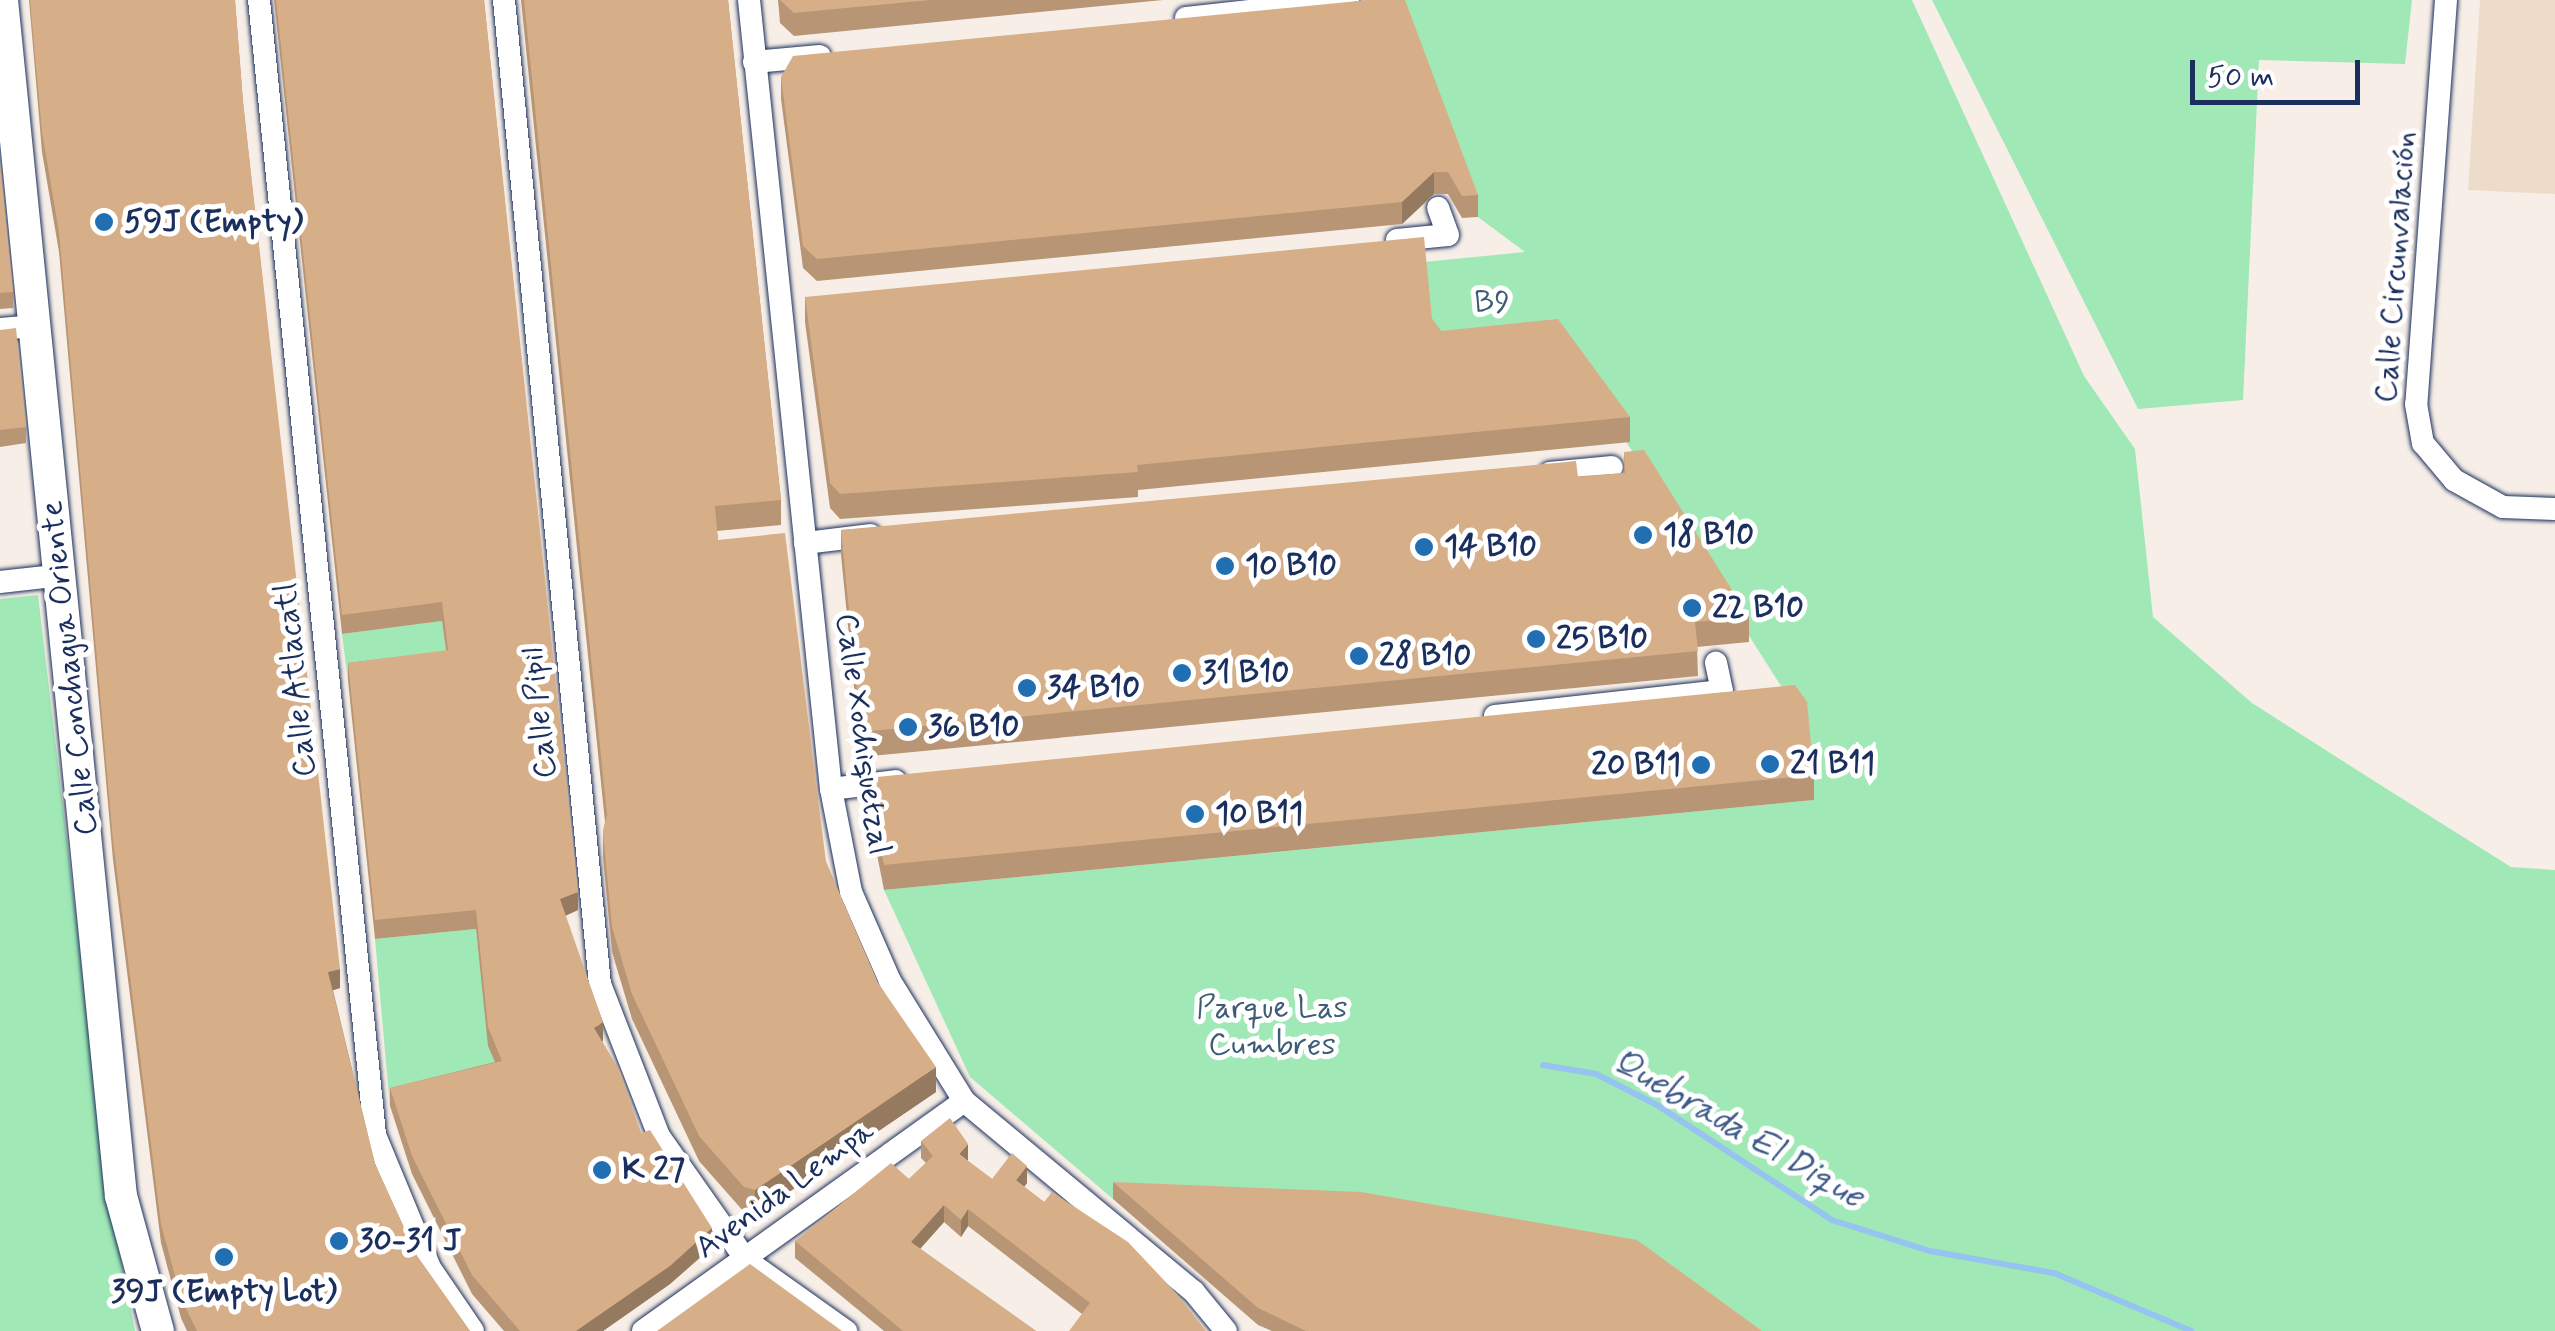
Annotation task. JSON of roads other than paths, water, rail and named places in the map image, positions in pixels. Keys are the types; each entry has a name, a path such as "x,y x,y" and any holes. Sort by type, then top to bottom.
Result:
{"main road":[{"name":"Calle Conchagua Oriente","path":"2,0 6,75 62,575 121,1196 158,1331"}],"street":[{"name":"Calle Atlacatl","path":"259,0 375,1135 430,1268 473,1331"},
{"name":"Calle Pipil","path":"504,0 600,984 658,1136 746,1260 846,1331"},
{"name":"Calle Xochiquetzal","path":"749,0 754,62 792,304 805,543 831,789 851,892 890,981 964,1101 1194,1292 1226,1331"},
{"name":"Calle Circunvalación","path":"2446,0 2416,404 2423,442 2454,480 2504,507 2555,509"},
{"path":"1170,20 1348,1"},
{"path":"754,62 853,52"},
{"path":"1370,243 1448,235 1438,208"},
{"path":"0,329 36,326"},
{"path":"1534,474 1612,467"},
{"path":"805,543 892,533"},
{"path":"0,582 62,575"},
{"path":"1476,718 1722,691 1716,663"},
{"path":"831,789 920,779"},
{"name":"Avenida Lempa","path":"643,1331 964,1101"}],"waterway":[{"name":"Quebrada El Dique","path":"1543,1065 1596,1074 1657,1105 1832,1220 1930,1251 2054,1273 2191,1331"}],"place":[{"name":"59J (Empty)","path":"104,222"},
{"name":"18 B10","path":"1643,535"},
{"name":"14 B10","path":"1424,547"},
{"name":"10 B10","path":"1225,566"},
{"name":"22 B10","path":"1692,608"},
{"name":"25 B10","path":"1536,639"},
{"name":"28 B10","path":"1359,656"},
{"name":"31 B10","path":"1182,673"},
{"name":"34 B10","path":"1027,688"},
{"name":"36 B10","path":"908,727"},
{"name":"21 B11","path":"1770,764"},
{"name":"20 B11","path":"1701,765"},
{"name":"10 B11","path":"1195,814"},
{"name":"K 27","path":"602,1170"},
{"name":"30-31 J","path":"339,1241"},
{"name":"39J (Empty Lot)","path":"224,1257"}],"park label":[{"name":"B9","path":"1492,303"},
{"name":"Parque Las Cumbres","path":"1272,1028"}]}
